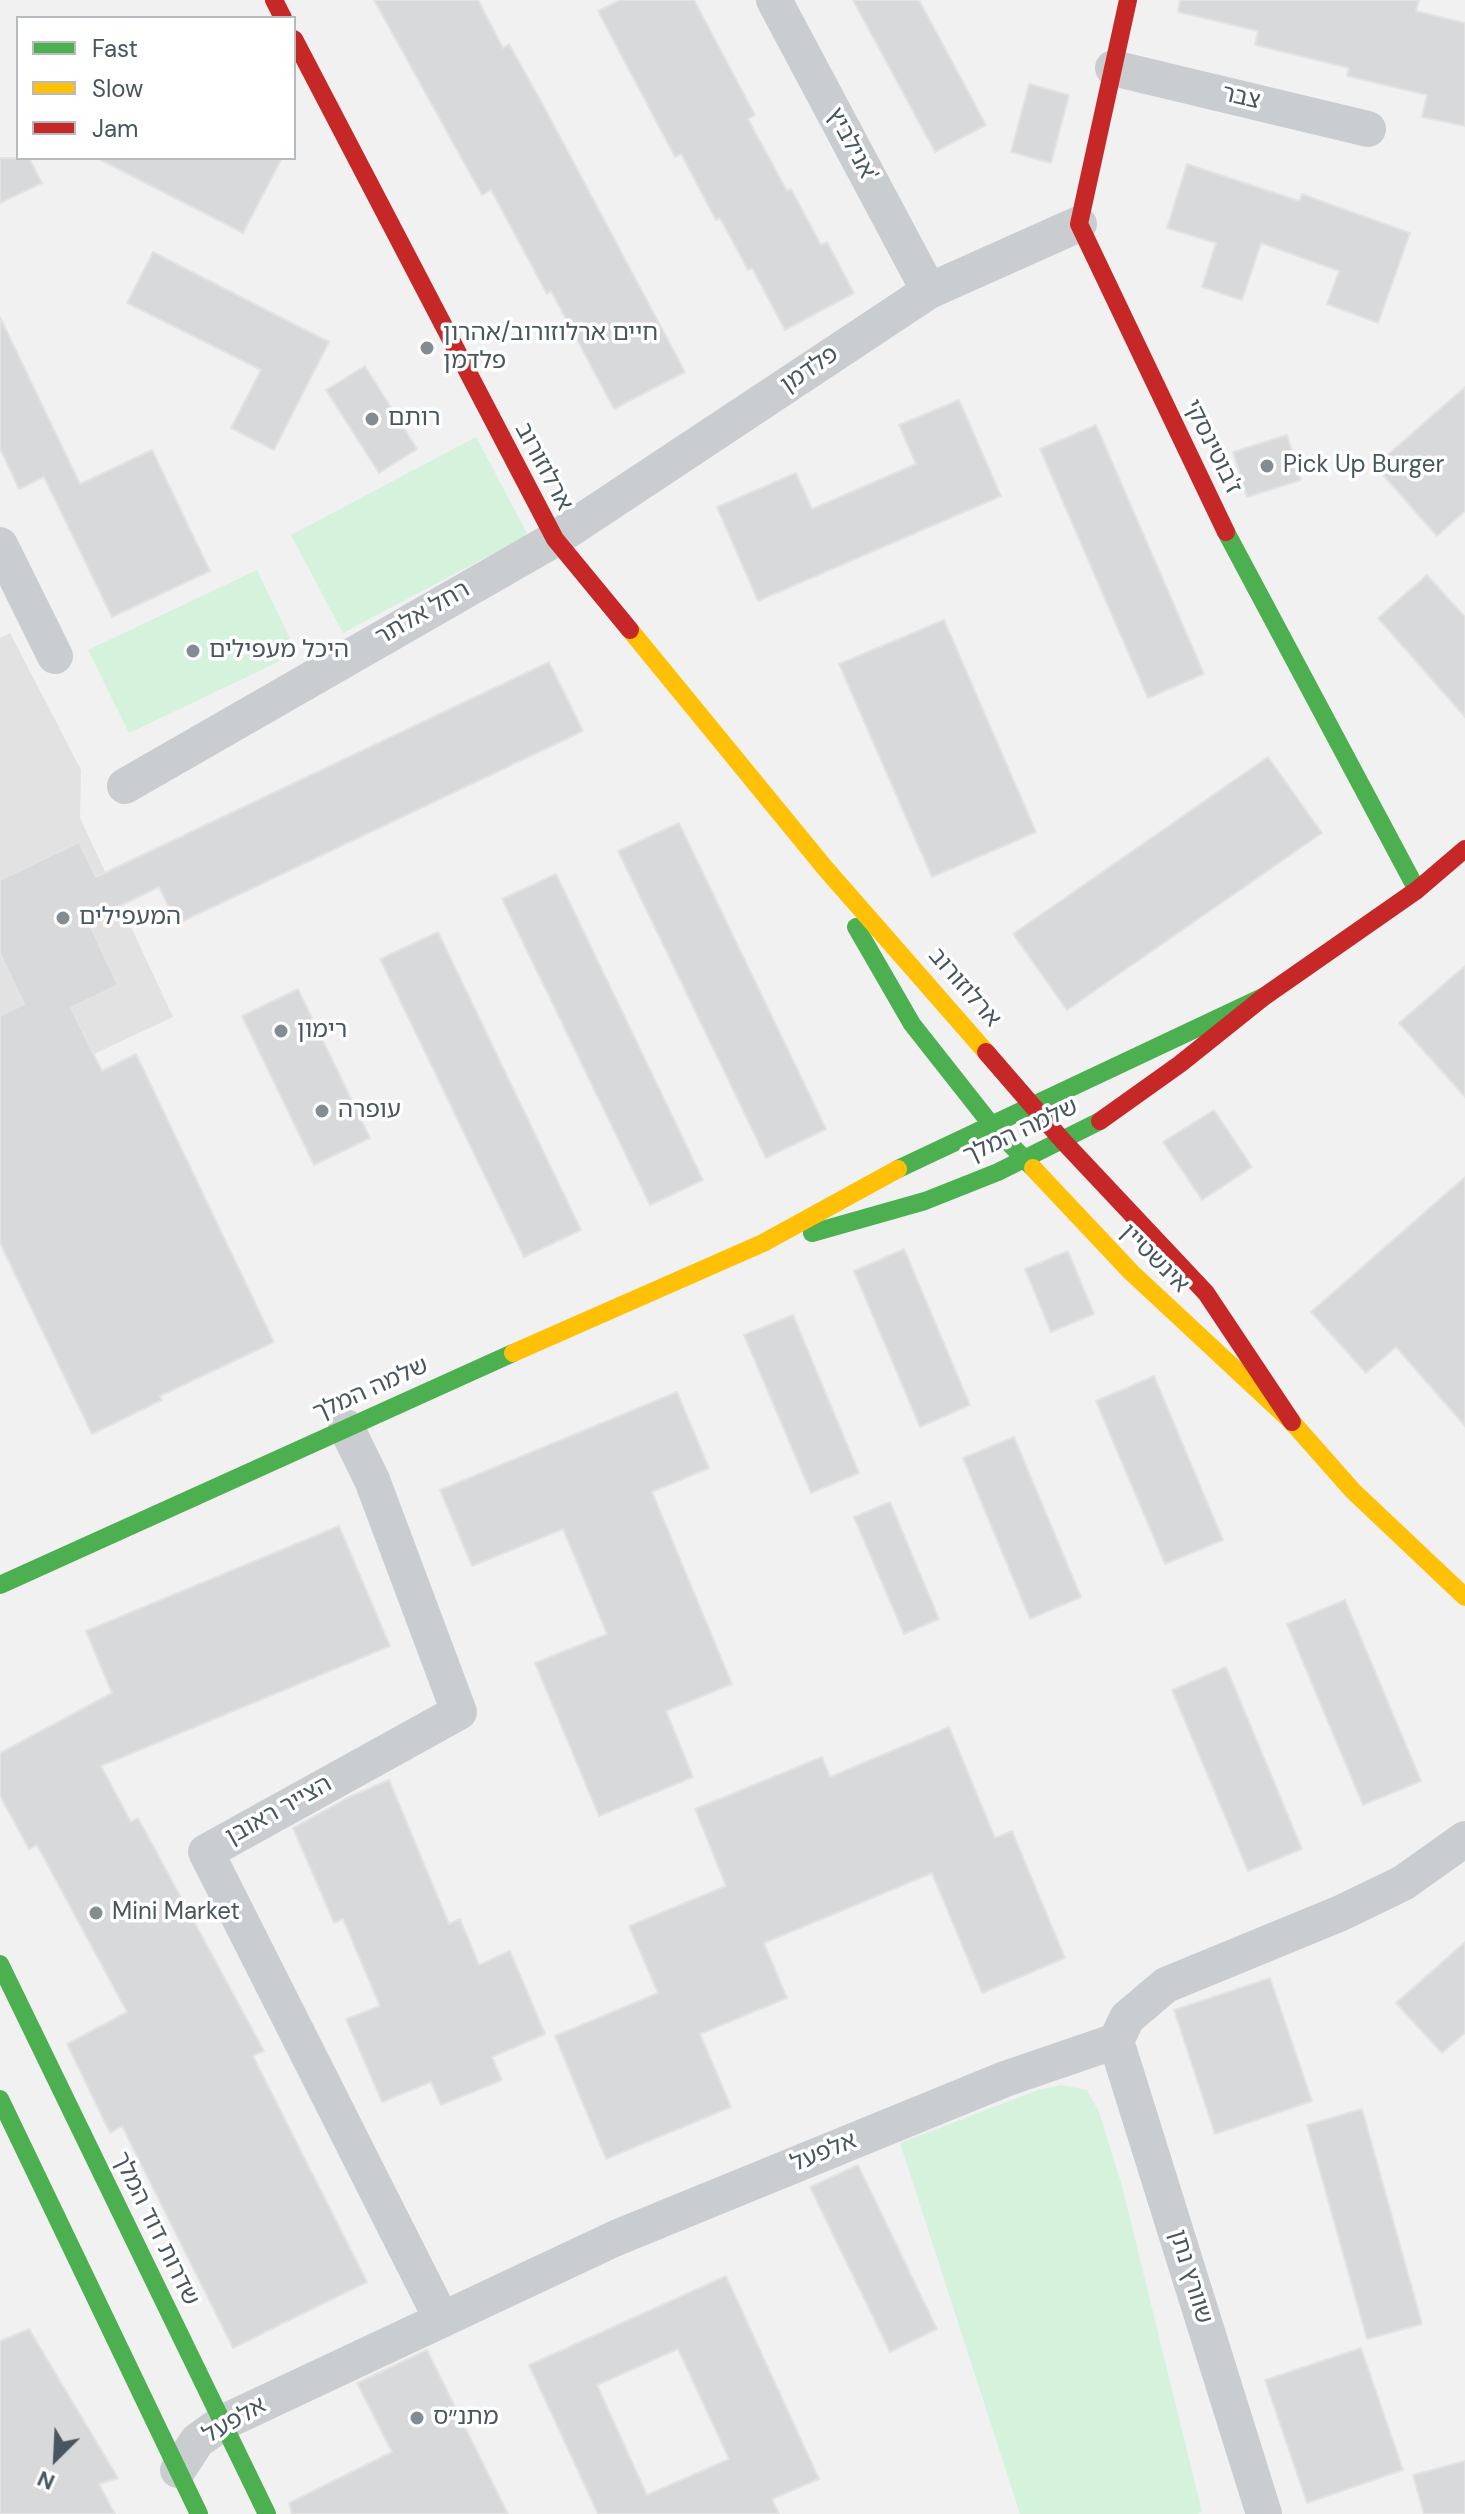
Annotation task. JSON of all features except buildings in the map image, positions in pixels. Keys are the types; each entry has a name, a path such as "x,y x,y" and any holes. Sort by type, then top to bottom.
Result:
{"street":[{"name":"אנילביץ'","path":"774,0 929,291"},
{"path":"1079,224 1128,0"},
{"name":"ארלוזורוב","path":"296,43 555,539 825,868 1063,1141"},
{"name":"צבר","path":"1113,68 1368,129"},
{"name":"פלדמן","path":"555,539 929,291 1079,224"},
{"name":"ז'בוטינסקי","path":"1079,224 1236,553 1417,890"},
{"name":"רחל אלתר","path":"125,786 555,539"},
{"path":"0,545 55,656"},
{"name":"שלמה המלך","path":"763,1243 847,1225 925,1201 1063,1141 1137,1096 1265,996 1417,890 1465,849"},
{"name":"ארלוזורוב","path":"825,868 912,1024 990,1123"},
{"name":"שלמה המלך","path":"0,1585 346,1427 763,1243 859,1188 990,1123 1265,996"},
{"name":"אינשטיין","path":"990,1123 1131,1272 1292,1422 1353,1491 1465,1597"},
{"name":"אינשטיין","path":"1063,1141 1206,1293 1244,1345 1292,1422"},
{"name":"הצייר ראובן","path":"346,1427 372,1480 459,1712 206,1852 442,2320"},
{"path":"1116,2041 1127,2018 1166,1985 1341,1913 1403,1883 1465,1839"},
{"name":"שדרות דוד המלך","path":"0,1964 267,2514"},
{"name":"אלפעל","path":"178,2470 197,2441 222,2423 616,2238 1005,2079 1116,2041"},
{"name":"שוורץ נתן","path":"1116,2041 1264,2514"},
{"path":"0,2099 199,2514"}],"shaded area":[{"name":"המעפילים","path":"10,633 81,770 80,818 173,1017 0,1098 0,638"}],"green space":[{"path":"476,437 528,535 343,633 291,535"},
{"name":"היכל מעפילים","path":"257,570 297,653 129,733 88,650"},
{"path":"1061,2085 1087,2090 1099,2112 1122,2186 1202,2512 1198,2514 1020,2514 900,2143 1038,2090"}],"traffic: fast":[{"path":"1226,532 1417,890"},
{"path":"856,927 912,1024 990,1123 1033,1168"},
{"path":"898,1169 1265,996"},
{"path":"812,1233 925,1201 998,1172 1100,1121"},
{"path":"0,1585 513,1353"},
{"path":"0,1964 267,2514"},
{"path":"0,2099 199,2514"}],"traffic: slow":[{"path":"630,630 825,868 986,1052"},
{"path":"1033,1168 1131,1272 1292,1422 1353,1491 1465,1597"},
{"path":"513,1353 763,1243 898,1169"}],"traffic: jam":[{"path":"274,0 282,16"},
{"path":"1128,0 1079,224 1226,532"},
{"path":"296,43 555,539 630,630"},
{"path":"1100,1121 1180,1064 1265,996 1417,890 1465,849"},
{"path":"986,1052 1063,1141 1206,1293 1292,1422"}],"place":[{"name":"חיים ארלוזורוב/אהרון פלדמן","path":"427,348"},
{"name":"רותם","path":"372,419"},
{"name":"Pick Up Burger","path":"1267,466"},
{"name":"היכל מעפילים","path":"193,651"},
{"name":"המעפילים","path":"63,918"},
{"name":"רימון","path":"281,1031"},
{"name":"עופרה","path":"322,1111"},
{"name":"Mini Market","path":"96,1913"},
{"name":"מתנ״ס","path":"417,2418"}]}
